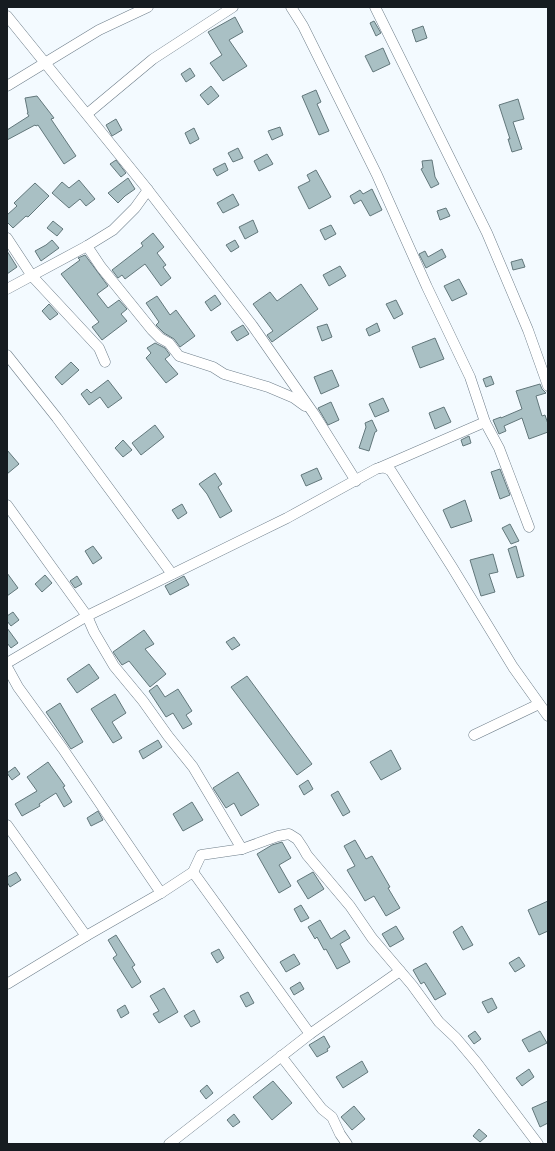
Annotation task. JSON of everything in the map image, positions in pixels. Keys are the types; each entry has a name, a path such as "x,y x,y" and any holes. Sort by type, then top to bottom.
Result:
{"street":[{"path":"7,86 99,30 148,7"},
{"path":"87,114 154,59 233,7"},
{"path":"291,7 303,26 378,175 427,287 470,377 485,422 499,448 529,527"},
{"path":"375,7 487,232 528,330 548,384"},
{"path":"7,16 148,190 252,325 314,414 356,481"},
{"path":"7,289 87,246 113,230 135,208 148,190"},
{"path":"7,238 32,276 99,348 105,362"},
{"path":"87,246 152,330 169,344 179,356 213,367 224,374 268,387 294,398 314,414"},
{"path":"7,355 57,418 172,574"},
{"path":"7,663 87,616 287,518 376,469 485,422"},
{"path":"376,469 382,467 388,468 391,471 513,667 548,716"},
{"path":"7,505 87,616 114,666 143,701 168,736 193,767 242,849"},
{"path":"7,667 18,687 63,749 160,893"},
{"path":"474,735 539,704"},
{"path":"7,825 86,936"},
{"path":"8,981 160,893 192,872 201,855 242,849 278,836 289,834 297,839 307,855 350,906 372,938 412,985 439,1022 456,1038 477,1063 538,1144"},
{"path":"192,872 310,1034"},
{"path":"169,1144 310,1034 400,971"},
{"path":"281,1056 322,1109 332,1117 340,1134 347,1144"}],"building":[{"path":"235,17 243,32 229,40 247,66 223,81 210,63 222,55 208,32"},
{"path":"374,21 381,33 376,36 370,23"},
{"path":"423,26 427,38 416,42 412,30"},
{"path":"383,48 390,64 373,72 365,56"},
{"path":"190,68 195,76 186,82 181,74"},
{"path":"211,86 219,96 208,105 200,95"},
{"path":"316,90 321,102 317,104 329,131 319,135 302,96"},
{"path":"37,96 54,118 51,119 76,156 64,164 38,125 35,125 7,140 7,130 29,116 27,113 25,98"},
{"path":"518,99 524,119 513,122 522,149 512,152 508,139 510,139 499,105"},
{"path":"116,119 122,130 112,136 106,125"},
{"path":"280,127 283,135 272,140 268,131"},
{"path":"194,128 199,139 190,144 185,133"},
{"path":"238,148 243,158 233,162 228,153"},
{"path":"267,154 273,164 259,171 254,161"},
{"path":"116,160 126,173 121,177 110,164"},
{"path":"432,160 435,177 439,184 431,188 421,169 423,168 422,161"},
{"path":"225,163 228,170 217,176 213,169"},
{"path":"316,170 331,197 309,209 298,187 310,181 307,175"},
{"path":"128,178 135,189 118,203 108,193"},
{"path":"79,180 95,199 86,206 80,199 69,208 52,193 62,182 69,188"},
{"path":"35,183 49,196 28,217 26,216 13,228 7,222 7,215 17,206 14,203"},
{"path":"372,189 382,210 370,216 361,200 354,204 350,196 360,190 363,194"},
{"path":"233,194 239,205 223,213 217,203"},
{"path":"446,208 450,216 440,220 437,211"},
{"path":"253,220 258,232 245,239 239,227"},
{"path":"53,221 63,229 57,236 47,228"},
{"path":"331,225 336,234 325,240 320,230"},
{"path":"153,233 164,247 157,253 166,265 163,267 171,278 161,286 145,264 125,279 122,275 118,278 112,270 143,246 141,243"},
{"path":"52,240 59,248 41,261 35,251"},
{"path":"235,240 239,247 231,252 226,245"},
{"path":"442,249 446,257 426,268 419,254 425,251 428,257"},
{"path":"7,251 17,267 7,274"},
{"path":"85,255 108,286 97,294 108,308 119,300 127,309 121,314 127,321 102,340 92,327 99,322 61,274 80,260 78,258"},
{"path":"522,259 525,267 513,270 511,262"},
{"path":"340,266 346,276 329,286 323,275"},
{"path":"459,279 467,294 452,301 444,286"},
{"path":"301,284 318,309 272,342 267,335 273,331 253,304 270,292 277,301"},
{"path":"215,295 221,304 211,311 205,302"},
{"path":"157,296 170,315 176,310 195,336 180,347 174,339 164,333 156,325 159,322 146,303"},
{"path":"396,300 403,314 394,319 386,304"},
{"path":"49,304 58,314 50,320 42,311"},
{"path":"377,323 380,331 369,336 366,329"},
{"path":"327,324 332,337 322,341 317,327"},
{"path":"243,325 249,334 237,341 231,332"},
{"path":"435,338 444,359 420,368 412,347"},
{"path":"155,343 165,348 170,355 165,359 178,374 166,383 146,358 151,353 147,348"},
{"path":"71,362 79,370 62,385 55,377"},
{"path":"332,370 339,386 321,394 314,377"},
{"path":"491,376 494,384 486,387 483,379"},
{"path":"108,380 122,398 108,408 100,397 89,405 81,394 87,389 91,393"},
{"path":"540,384 546,393 536,396 542,416 545,415 548,424 548,432 529,439 522,418 504,426 506,431 499,434 493,420 522,409 516,391"},
{"path":"383,398 389,411 375,417 369,404"},
{"path":"331,402 339,420 328,425 318,408"},
{"path":"444,407 451,422 435,429 429,413"},
{"path":"372,420 377,431 375,432 369,451 359,448 366,427 365,423"},
{"path":"155,425 164,437 141,455 132,443"},
{"path":"469,436 471,443 463,446 461,440"},
{"path":"123,440 132,450 123,457 115,448"},
{"path":"7,450 19,464 7,474"},
{"path":"317,468 322,479 306,486 301,475"},
{"path":"500,469 510,495 500,499 491,472"},
{"path":"215,473 222,484 218,487 232,511 220,518 207,494 199,484"},
{"path":"465,500 472,521 451,528 443,510"},
{"path":"182,504 187,513 178,519 172,510"},
{"path":"510,524 519,541 511,544 502,528"},
{"path":"93,546 102,558 93,564 85,551"},
{"path":"516,546 524,576 517,578 508,549"},
{"path":"493,554 498,572 489,574 495,592 481,596 470,560"},
{"path":"7,573 18,588 7,596"},
{"path":"45,575 52,583 42,592 35,584"},
{"path":"77,576 82,584 75,588 70,581"},
{"path":"184,576 189,585 170,595 165,586"},
{"path":"13,612 19,620 11,626 7,621 7,616"},
{"path":"7,628 18,643 11,648 7,643"},
{"path":"144,630 154,644 145,649 166,674 150,687 129,661 122,665 113,652"},
{"path":"234,637 240,645 232,650 226,642"},
{"path":"89,664 99,678 77,693 67,679"},
{"path":"247,676 312,764 297,775 231,687"},
{"path":"157,685 165,697 178,689 192,711 186,715 192,724 183,729 173,713 166,717 149,691"},
{"path":"115,694 126,713 112,722 122,738 113,743 91,709"},
{"path":"60,703 83,742 71,749 46,712"},
{"path":"158,740 162,747 143,759 139,751"},
{"path":"391,750 401,769 381,780 370,762"},
{"path":"48,762 65,786 63,787 72,802 64,807 56,793 39,804 40,806 22,816 15,804 37,791 27,777"},
{"path":"15,767 20,774 12,780 7,773"},
{"path":"238,772 259,805 241,816 234,803 226,808 213,788"},
{"path":"308,780 313,789 304,795 299,786"},
{"path":"338,791 350,812 343,816 331,795"},
{"path":"192,802 203,820 183,831 173,814"},
{"path":"98,811 103,820 91,826 87,818"},
{"path":"355,840 366,859 372,856 400,908 386,916 374,896 365,901 347,870 355,866 344,846"},
{"path":"282,842 291,858 279,865 291,886 279,893 257,854 272,845"},
{"path":"16,872 21,880 10,887 7,882 7,877"},
{"path":"313,872 324,889 308,899 297,881"},
{"path":"548,901 548,931 539,935 528,910"},
{"path":"301,905 309,918 301,922 294,909"},
{"path":"320,920 331,939 345,930 350,938 340,944 350,962 337,969 326,949 324,950 317,937 315,939 308,927"},
{"path":"396,926 404,939 390,947 382,934"},
{"path":"462,926 473,945 463,950 453,932"},
{"path":"116,935 135,965 132,967 141,982 132,988 113,958 117,955 108,940"},
{"path":"219,949 224,958 217,963 211,953"},
{"path":"294,954 300,964 286,972 280,962"},
{"path":"519,957 525,966 515,972 509,963"},
{"path":"426,963 446,994 435,1000 424,982 421,984 413,970"},
{"path":"300,982 304,989 294,995 290,988"},
{"path":"164,988 178,1012 159,1023 153,1014 159,1011 150,996"},
{"path":"248,992 254,1003 246,1007 240,996"},
{"path":"492,998 497,1008 488,1013 482,1002"},
{"path":"125,1005 129,1013 121,1018 117,1010"},
{"path":"194,1010 200,1022 191,1027 184,1016"},
{"path":"475,1031 481,1039 474,1044 468,1036"},
{"path":"540,1031 547,1043 529,1052 522,1040"},
{"path":"324,1036 330,1047 327,1049 328,1051 317,1057 309,1045"},
{"path":"362,1061 368,1072 343,1088 336,1077"},
{"path":"529,1069 534,1077 522,1086 516,1078"},
{"path":"273,1081 292,1103 272,1120 253,1097"},
{"path":"207,1085 213,1093 206,1099 200,1091"},
{"path":"548,1101 548,1123 540,1127 532,1108"},
{"path":"354,1106 365,1119 352,1130 341,1117"},
{"path":"234,1114 240,1122 233,1127 227,1120"},
{"path":"479,1129 487,1136 480,1142 473,1136"}]}
